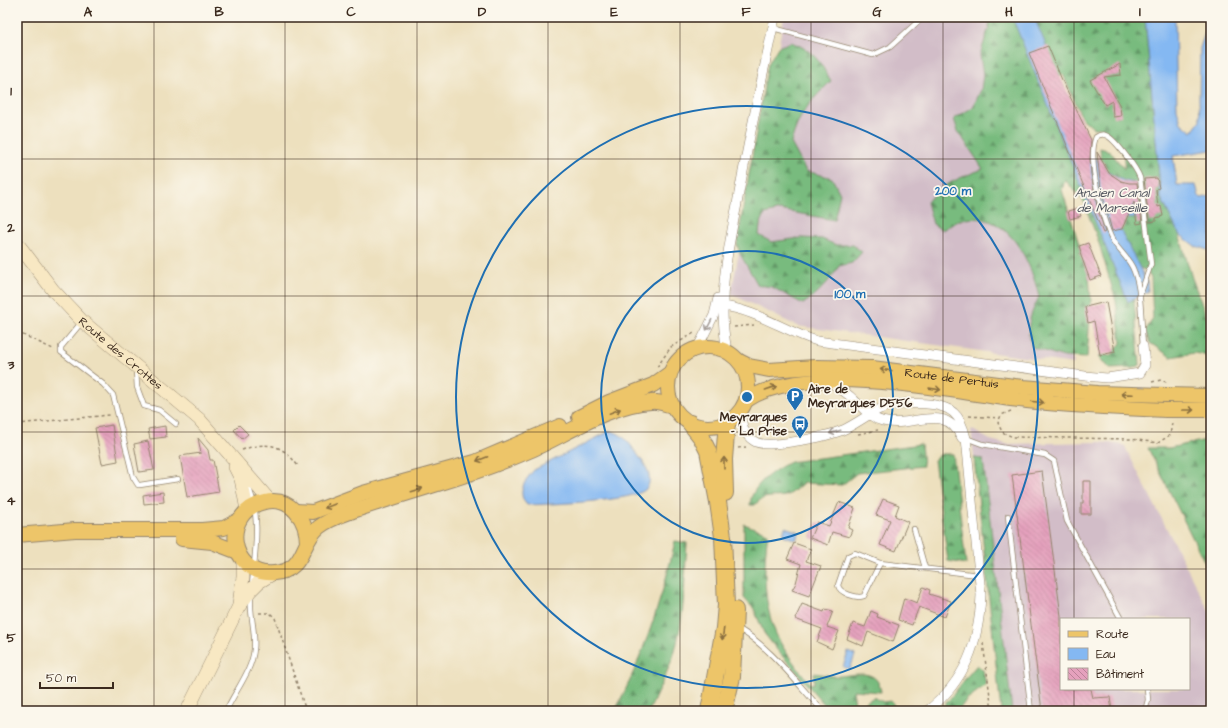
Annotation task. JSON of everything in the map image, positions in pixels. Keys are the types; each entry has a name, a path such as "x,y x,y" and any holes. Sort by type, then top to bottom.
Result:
{"highway":[{"path":"727,422 724,459 724,484 730,538 735,627 741,670 736,711"},
{"path":"690,423 701,437 708,451 717,495 723,537 726,605 726,659 716,711"},
{"path":"709,711 735,627"},
{"path":"698,711 726,659"},
{"path":"724,711 731,682 726,659"}],"main road":[{"name":"Route des Crottes","path":"17,243 53,290 82,321 199,419 230,456"},
{"path":"713,346 727,351 739,361 748,379 747,400 740,412 727,422 708,427 690,423 677,413 672,406 668,390 670,373 676,361 686,352 698,347 713,346"},
{"name":"Route de Pertuis","path":"739,361 749,366 769,370 815,367 872,368 1023,387 1097,393 1211,396"},
{"path":"296,511 314,512 363,493 475,462 551,430 609,402 653,385 670,373"},
{"name":"Route de Pertuis","path":"747,400 771,387 782,384 826,380 888,383 1057,404 1166,410 1211,410"},
{"path":"187,711 238,608 251,590 272,574 291,568 301,557 307,543 319,527 341,515 380,501 479,472 615,410 652,402 672,406"},
{"path":"230,456 270,501 289,506 296,511 303,521 307,532 307,543"},
{"path":"230,456 241,480 246,512 235,531 235,542 245,561 238,608"},
{"path":"17,535 75,530 202,530 224,528 246,512 270,501"},
{"path":"17,540 76,536 197,539 223,545 245,561 272,574"}],"street":[{"path":"698,347 714,315 724,275 749,136 775,17"},
{"path":"724,275 722,306 723,328 727,351"},
{"path":"722,306 748,311 774,322 798,335 817,341 1107,378 1140,373 1145,365 1143,346"},
{"path":"826,380 845,391 869,415 882,421 897,423 935,418 951,422 962,439 967,461"},
{"path":"740,412 743,430 754,442 761,445 826,435 842,430 869,415 891,406 912,404 935,405 949,409 957,416 966,438 980,595 977,632 974,646 961,674 952,686 928,711"}],"lane":[{"path":"773,28 873,55 890,47 923,17"},
{"path":"1139,298 1151,264 1140,178 1133,166 1111,138 1100,134 1096,137 1094,142 1094,166 1099,196 1104,219 1113,240 1135,271 1143,346"},
{"path":"82,321 61,347 62,353 108,388 113,395 132,474 138,484 178,479"},
{"path":"136,366 137,387 144,406 159,410 176,424"},
{"path":"966,438 982,444 1045,455 1054,461 1067,521 1120,618"},
{"path":"226,711 253,655 254,636 251,613 251,590 245,561 256,542 246,512"},
{"path":"1008,516 1031,711"},
{"path":"914,528 925,568"},
{"path":"880,563 864,596 861,598 839,589 838,585 848,556 851,553 855,553 880,563 978,575"},
{"path":"735,627 746,633 763,647 823,711"},
{"path":"1146,711 1148,700 1147,690"}],"path":[{"path":"727,328 774,322"},
{"path":"17,332 62,353"},
{"path":"655,369 671,347 695,332"},
{"path":"17,424 107,416 117,413"},
{"path":"957,416 999,418"},
{"path":"230,456 252,447 270,445 287,452 298,466"},
{"path":"251,613 270,613 274,618 306,711"},
{"path":"977,632 985,645 992,711"}],"shaded area":[{"path":"784,17 1006,17 1014,147 1074,364 797,326 731,294"},
{"path":"971,429 990,440 1007,444 1100,442 1124,445 1211,615 1211,711 1001,711"}],"green space":[{"path":"991,17 1145,17 1161,198 1179,234 1192,278 1211,329 1211,356 1194,353 1171,357 1150,343 1145,331 1153,319 1151,278 1146,270 1136,265 1127,253 1120,236 1108,196 1100,148 1110,151 1124,169 1124,156 1112,136 1102,128 1093,128 1082,118 1063,74 1059,77 1132,282 1140,365 1134,368 1109,369 1098,356 1112,355 1121,343 1116,301 1098,240 1083,200 1065,180 1062,190 1089,276 1091,301 1087,358 1064,357 1032,347 1029,327 1033,310 1039,297 1030,268 1023,254 1014,240 1004,230 991,222 977,218 961,220 942,230 933,224 927,202 945,186 983,169 958,131 954,119 973,107 981,90 983,75 980,55"},
{"path":"791,42 799,45 811,53 823,67 831,81 801,116 791,143 806,171 832,178 840,194 834,220 780,210 765,214 760,225 759,235 771,242 801,238 822,239 836,245 853,245 862,252 852,263 839,266 823,287 803,304 772,287 758,285 740,254 737,244 768,64 778,47"},
{"path":"1211,439 1211,575 1148,448 1169,448"},
{"path":"921,444 923,466 857,473 842,485 803,483 792,493 781,497 765,498 755,505 750,505 754,491 764,479 777,469 790,462"},
{"path":"941,454 953,454 966,564 948,561 934,460"},
{"path":"974,458 983,459 1012,711 1001,711"},
{"path":"744,524 768,533 765,558 765,585 772,624 784,648 810,684 814,683 814,673 830,676 865,674 871,676 879,684 881,692 853,690 856,711 830,711 764,633 754,609 744,598"},
{"path":"675,541 687,543 682,615 673,657 649,711 615,711 634,671 651,628"},
{"path":"977,665 983,670 986,685 967,699 958,711 939,711 949,700"},
{"path":"874,697 883,702 891,701 898,711 866,711 866,702"}],"water":[{"name":"Ancien Canal de Marseille","path":"1012,17 1034,17 1092,154 1111,174 1122,180 1136,183 1141,218 1123,219 1119,227 1147,282 1148,291 1128,302"},
{"path":"1145,17 1175,17 1177,109 1181,123 1192,132 1200,121 1200,48 1207,27 1205,17 1211,17 1211,150 1173,156 1177,185 1196,185 1201,198 1211,196 1211,251 1195,246 1179,234 1161,198"},
{"path":"610,431 615,432 624,438 631,445 645,465 649,477 646,489 625,497 609,500 527,505 522,496 522,491 525,482 534,470"},
{"path":"785,527 799,532 796,540 783,535"},
{"path":"848,652 855,655 850,669 843,667"}],"building":[{"path":"1048,46 1062,80 1091,140 1091,174 1097,206 1105,232 1103,233 1029,53"},
{"path":"1120,64 1121,75 1104,77 1120,106 1121,116 1113,117 1112,101 1105,105 1090,80"},
{"path":"1097,152 1109,173 1121,181 1137,183 1142,223 1137,224 1134,202 1122,229 1112,231 1101,189"},
{"path":"1157,178 1159,188 1156,189 1158,207 1161,206 1163,216 1156,218 1156,221 1149,222 1144,179"},
{"path":"1078,208 1081,216 1070,219 1068,211"},
{"path":"1088,243 1101,276 1090,280 1080,253 1079,246"},
{"path":"1106,302 1115,352 1100,355 1094,321 1088,323 1085,307"},
{"path":"112,425 118,461 102,464 95,428"},
{"path":"239,425 248,434 242,439 234,430"},
{"path":"165,426 166,437 150,439 148,429"},
{"path":"198,438 208,450 210,460 213,460 219,492 187,497 180,456 201,453"},
{"path":"148,441 154,470 139,472 134,444"},
{"path":"1042,471 1061,616 1060,690 1091,690 1093,698 1110,697 1112,711 1042,711 1012,475"},
{"path":"1083,481 1091,481 1091,514 1081,514 1081,503 1083,503"},
{"path":"163,492 164,502 144,504 143,495"},
{"path":"883,499 899,505 895,516 908,522 896,551 880,545 890,520 876,515"},
{"path":"839,502 855,508 848,528 852,530 849,537 832,532 828,545 810,538 817,522 829,526"},
{"path":"794,543 811,549 806,561 821,566 809,596 792,590 796,583 801,564 787,559"},
{"path":"923,587 930,590 929,594 951,601 945,617 919,607 912,625 898,620 904,598 917,603"},
{"path":"802,604 824,612 825,609 833,611 827,627 839,631 832,649 817,642 822,629 795,619"},
{"path":"871,611 878,614 877,617 899,625 893,642 868,632 863,646 847,639 853,623 865,627"}],"place":[{"name":"Aire de Meyrargues D556","path":"795,411"},
{"name":"Meyrargues - La Prise","path":"800,439"}]}
